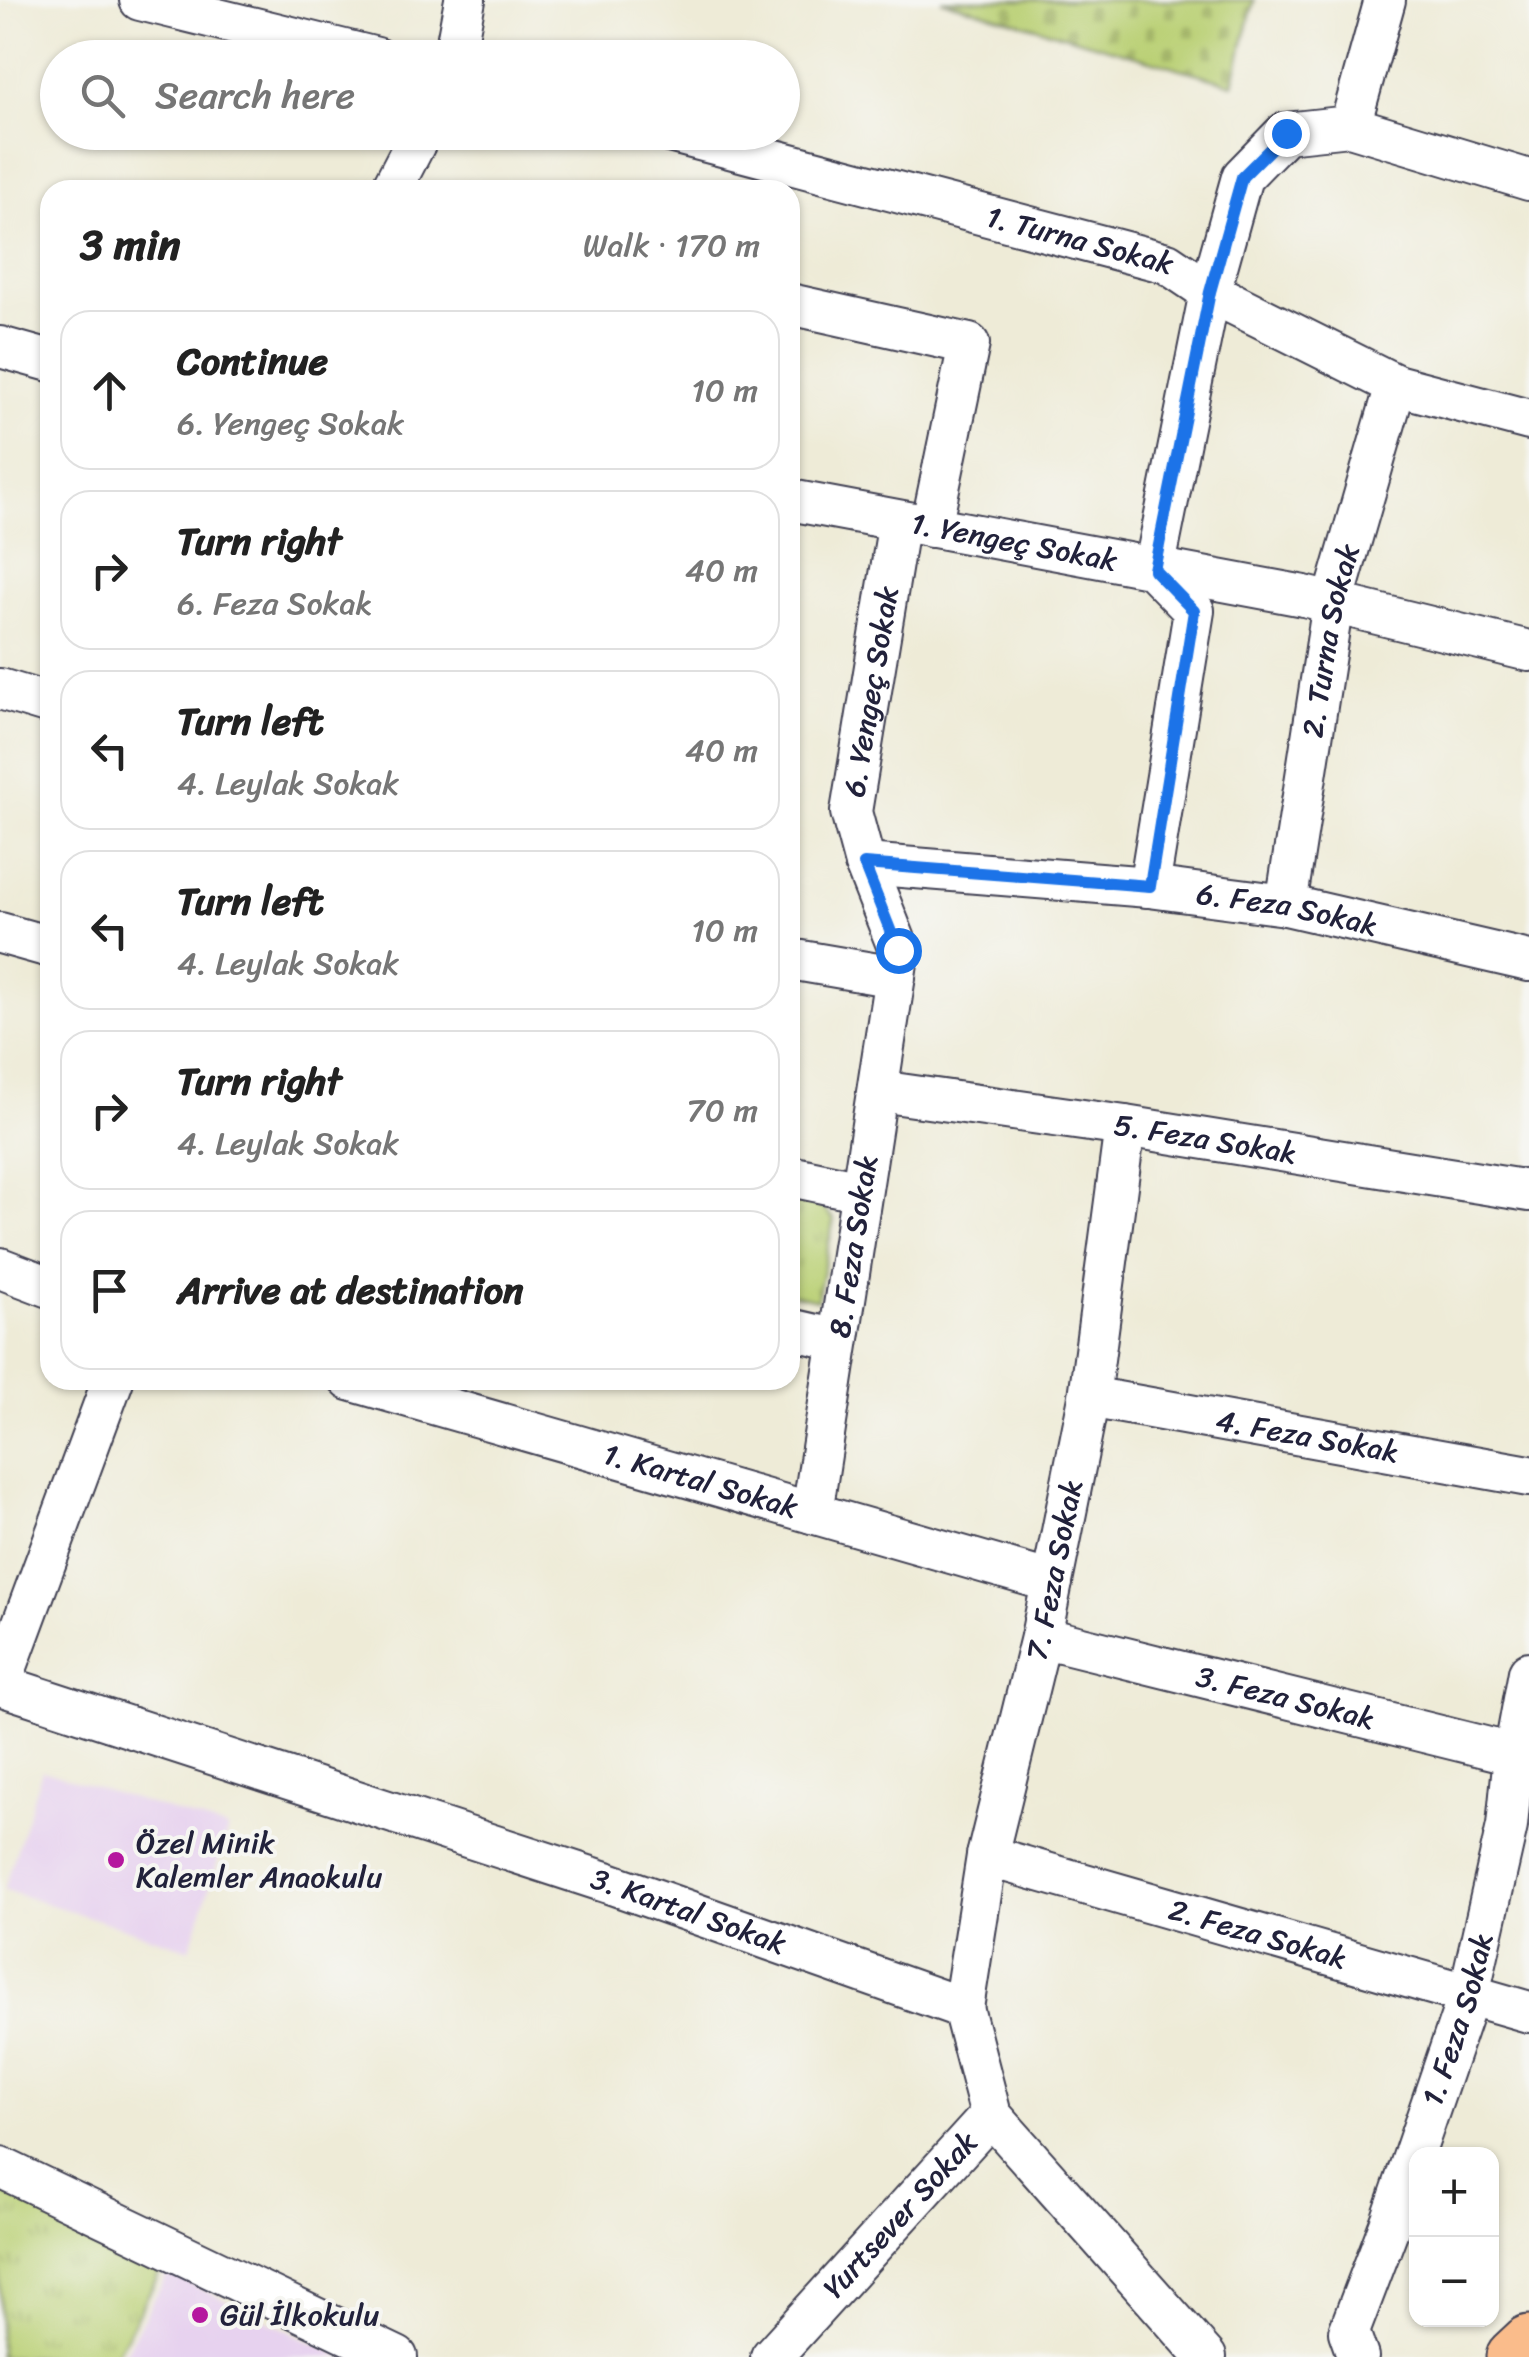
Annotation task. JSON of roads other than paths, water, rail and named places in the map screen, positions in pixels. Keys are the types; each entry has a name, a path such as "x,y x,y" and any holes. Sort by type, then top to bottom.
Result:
{"main road":[{"path":"1514,2357 1529,2343"}],"street":[{"path":"140,0 303,40"},
{"path":"457,40 465,0"},
{"path":"1350,126 1385,0"},
{"path":"1150,886 1194,611 1154,570 1210,292 1242,177 1286,133 1350,126 1529,180"},
{"path":"396,180 411,150"},
{"name":"1. Turna Sokak","path":"737,150 1167,263 1210,292 1396,385 1529,420"},
{"name":"6. Yengeç Sokak","path":"800,306 969,344 915,524 851,812 864,864 898,950 895,977"},
{"path":"0,347 40,358"},
{"name":"2. Turna Sokak","path":"1286,905 1333,603 1396,385"},
{"name":"1. Yengeç Sokak","path":"800,502 1333,603 1529,651"},
{"path":"0,689 40,701"},
{"name":"6. Feza Sokak","path":"864,864 1150,886 1286,905 1529,961"},
{"path":"0,933 40,944"},
{"path":"800,961 895,977"},
{"name":"8. Feza Sokak","path":"812,1513 895,977"},
{"name":"5. Feza Sokak","path":"879,1091 1529,1191"},
{"name":"7. Feza Sokak","path":"964,2008 987,1856 1041,1637 1090,1397 1125,1126"},
{"path":"800,1178 861,1191"},
{"path":"0,1268 40,1283"},
{"path":"800,1331 838,1340"},
{"path":"0,1685 108,1390"},
{"name":"1. Kartal Sokak","path":"385,1390 1052,1582"},
{"name":"4. Feza Sokak","path":"1090,1397 1529,1476"},
{"name":"3. Feza Sokak","path":"1041,1637 1522,1756"},
{"name":"1. Feza Sokak","path":"1358,2357 1349,2332 1469,1994 1522,1756 1529,1672"},
{"name":"3. Kartal Sokak","path":"0,1685 609,1883 964,2008"},
{"name":"2. Feza Sokak","path":"987,1856 1529,2012"},
{"path":"964,2008 991,2115 1206,2357"},
{"name":"Yurtsever Sokak","path":"772,2357 991,2115"},
{"path":"0,2167 397,2357"}],"place":[{"name":"Özel Minik Kalemler Anaokulu","path":"116,1860"},
{"name":"Gül İlkokulu","path":"200,2315"}]}
